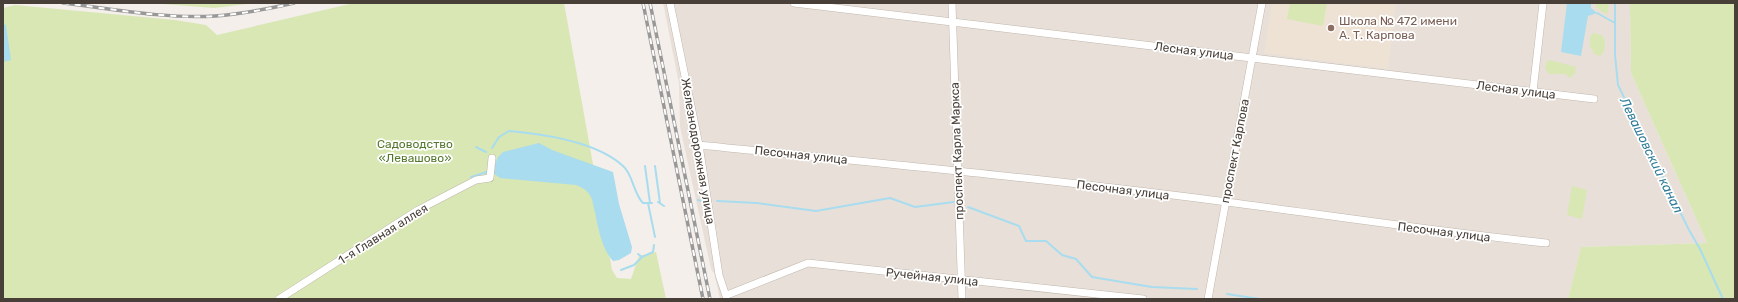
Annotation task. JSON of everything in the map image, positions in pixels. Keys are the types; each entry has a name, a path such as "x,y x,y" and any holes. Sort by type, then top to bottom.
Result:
{"street":[{"name":"Железнодорожная улица","path":"670,3 698,145 719,275 727,297"},
{"name":"Лесная улица","path":"794,3 1594,99"},
{"name":"проспект Карла Маркса","path":"952,3 962,299"},
{"name":"проспект Карпова","path":"1208,299 1262,3"},
{"path":"1533,91 1543,3"},
{"name":"Песочная улица","path":"698,145 958,171 1226,202 1435,231 1546,243"},
{"name":"1-я Главная аллея","path":"279,299 418,210 476,180 490,178 492,158"},
{"name":"Ручейная улица","path":"727,297 808,263 1143,299"}],"shaded area":[{"path":"663,3 1630,3 1631,73 1707,243 1581,247 1568,299 720,299 714,273 711,269 680,127 679,84"},
{"name":"Школа № 472 имени А. Т. Карпова","path":"1272,3 1396,3 1388,69 1264,53"}],"green space":[{"path":"150,3 257,3 214,8"},
{"name":"Садоводство «Левашово»","path":"354,3 564,3 612,270 617,278 631,279 639,256 656,252 666,299 3,299 3,8 15,5 175,20 206,25 217,35"},
{"path":"1290,3 1327,3 1323,26 1287,19"},
{"path":"1596,3 1609,3 1607,15 1596,7"},
{"path":"1630,3 1735,3 1735,299 1568,299 1581,247 1707,243 1631,73"},
{"path":"1593,33 1602,35 1604,40 1605,49 1600,56 1594,54 1590,46 1590,37"},
{"path":"1550,60 1576,67 1575,74 1570,78 1565,74 1549,74 1545,69 1546,62"},
{"path":"1572,186 1587,190 1582,219 1567,215"}],"water":[{"path":"1567,3 1591,3 1591,8 1597,13 1588,16 1581,56 1561,52"},
{"path":"3,24 6,25 11,60 3,62"},
{"path":"539,143 552,150 613,172 619,204 632,247 631,253 619,260 613,261 609,256 601,238 591,198 588,192 583,188 576,185 500,178 492,172 498,157 503,152"}],"waterway":[{"name":"Левашовский канал","path":"1615,3 1615,55 1618,85 1689,230 1700,249 1723,299"},
{"path":"1597,13 1615,23"},
{"path":"492,148 499,137 509,131 538,134 584,145 599,151 623,166 629,174 637,194 643,203 652,203"},
{"path":"476,147 486,152"},
{"path":"645,166 650,203"},
{"path":"655,166 660,203"},
{"path":"471,177 487,172"},
{"path":"717,201 757,203 816,211 890,198 915,207 954,202"},
{"path":"698,200 702,201"},
{"path":"658,202 664,206"},
{"path":"648,203 655,237"},
{"path":"968,207 1019,226 1026,241 1046,241 1062,255 1076,259 1092,277 1152,287 1197,289"},
{"path":"638,254 642,257 653,252 654,245"},
{"path":"621,270 634,265 642,257"},
{"path":"1227,294 1260,299"}],"railway":[{"path":"63,3 139,13 196,17 235,14 294,3"},
{"path":"643,3 703,299"},
{"path":"650,3 710,299"}],"place":[{"name":"Школа № 472 имени А. Т. Карпова","path":"1331,28"}]}
